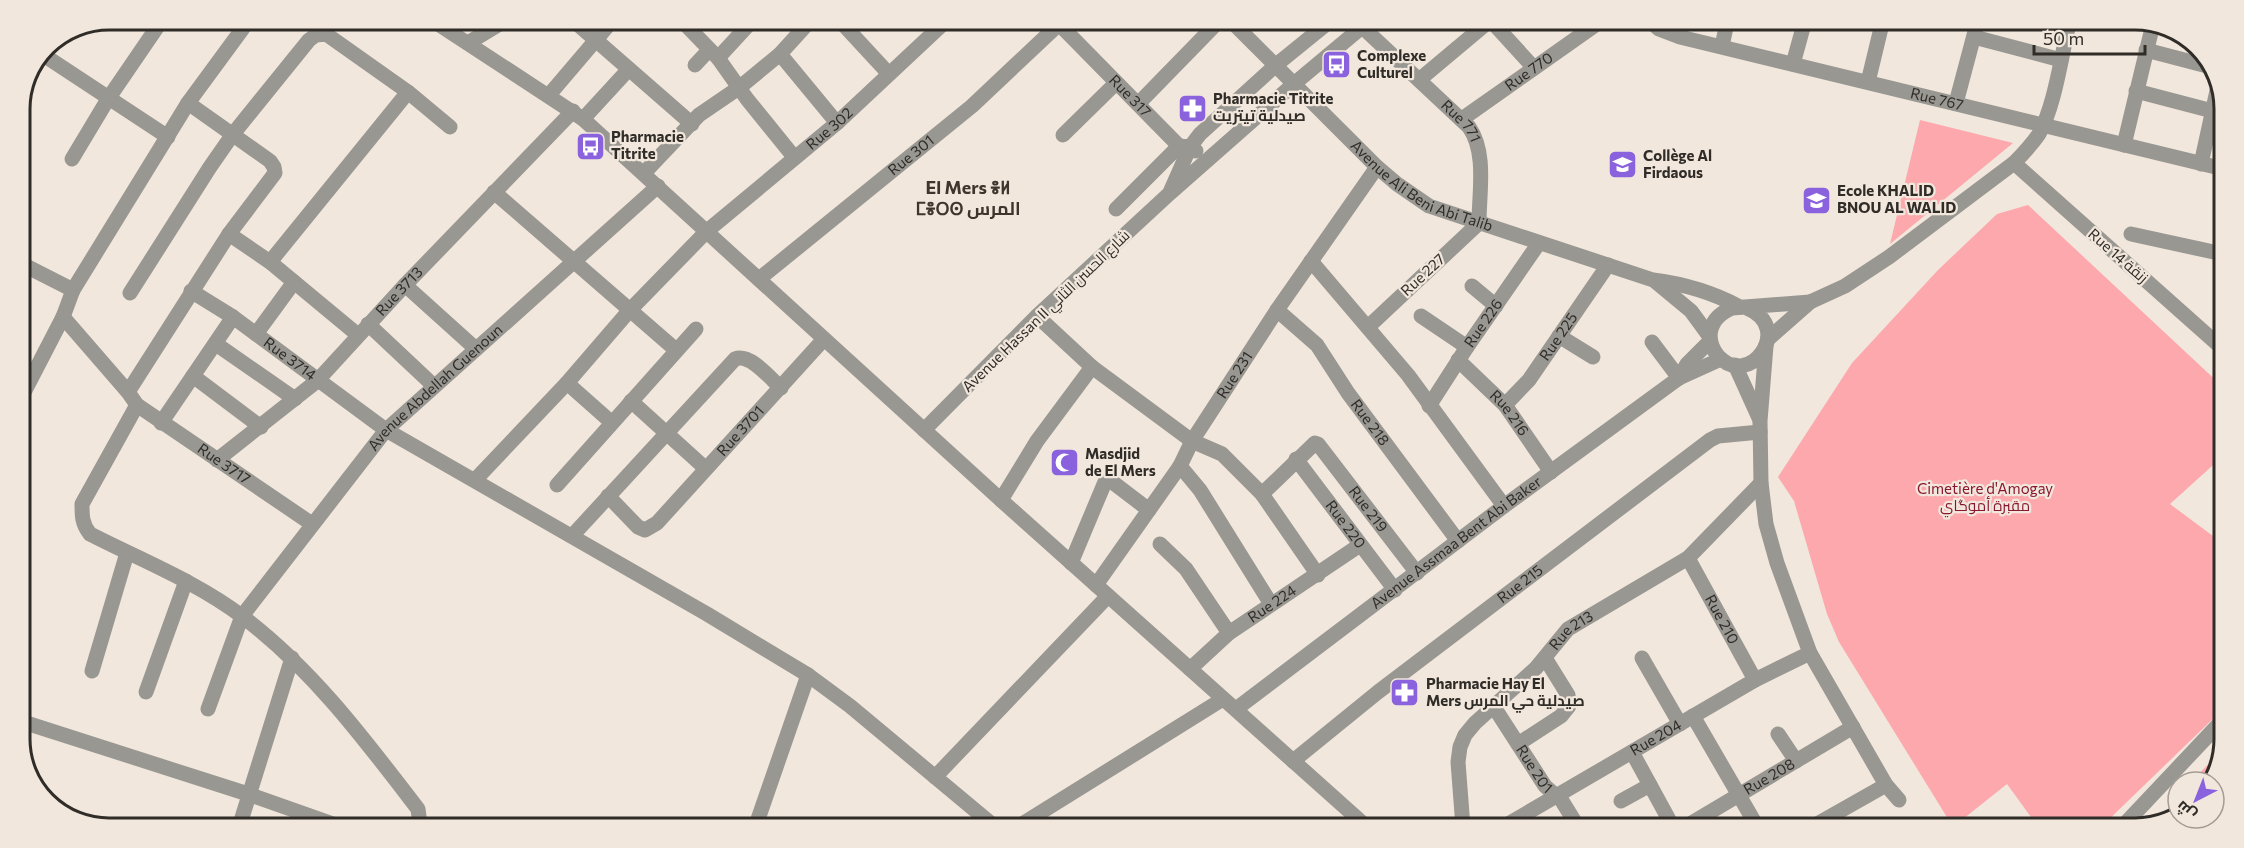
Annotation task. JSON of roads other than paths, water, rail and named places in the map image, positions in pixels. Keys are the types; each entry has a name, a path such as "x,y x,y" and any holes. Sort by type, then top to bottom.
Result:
{"street":[{"path":"72,159 108,99 155,30"},
{"path":"30,381 63,317 73,290 188,103 242,30"},
{"path":"448,30 578,115 1001,500 1356,818"},
{"path":"468,43 489,30"},
{"path":"584,30 692,124"},
{"path":"549,95 604,30"},
{"path":"691,30 714,54 794,157"},
{"path":"695,65 714,54 742,30"},
{"path":"644,173 699,115 740,87 780,54 802,30"},
{"path":"848,30 890,74"},
{"name":"Rue 302","path":"475,480 567,383 629,311 707,231 837,123 935,30"},
{"name":"Rue 301","path":"759,279 972,106 1051,30"},
{"name":"Rue 317","path":"1065,30 1116,83 1185,147 1208,160"},
{"path":"1138,104 1210,30"},
{"name":"Avenue Ali Beni Abi Talib","path":"1240,30 1377,167 1429,206 1653,280 1698,289 1743,308"},
{"name":"Avenue Hassan II شارع الحسن الثاني","path":"1170,193 1185,147 1276,65 1319,30"},
{"name":"Avenue Hassan II شارع الحسن الثاني","path":"924,430 1037,316 1170,193 1355,30"},
{"name":"Rue 771","path":"1368,30 1462,119 1476,137 1480,150 1479,223"},
{"path":"1419,80 1479,30"},
{"path":"1499,30 1534,68"},
{"name":"Rue 770","path":"1462,119 1588,30"},
{"name":"Rue 767","path":"1662,30 1680,37 2214,167"},
{"path":"1722,46 1725,30"},
{"path":"1793,64 1802,30"},
{"path":"1868,82 1881,30"},
{"path":"1956,103 1976,30 2061,60"},
{"path":"1728,362 1751,363 1763,353 1767,343 1810,302 1845,286 1889,257 2014,163 2032,143 2042,126 2068,30"},
{"path":"2124,145 2151,32"},
{"path":"130,293 233,134 309,39 316,35 326,33 408,92 450,127"},
{"path":"2146,50 2200,64"},
{"path":"780,54 837,123"},
{"path":"48,58 168,137"},
{"name":"Rue 3713","path":"217,460 317,381 363,329 494,192 629,69"},
{"path":"1064,135 1116,83"},
{"path":"270,262 408,92"},
{"path":"2136,92 2214,111"},
{"path":"128,392 229,234 274,173 274,166 270,161 188,103"},
{"path":"2201,164 2214,124"},
{"path":"1116,209 1185,147"},
{"name":"Rue 14 زنقة","path":"2014,163 2214,341"},
{"name":"Rue 231","path":"1096,585 1180,466 1192,441 1277,310 1377,167"},
{"name":"Avenue Abdellah Guenoun","path":"207,709 242,616 386,430 658,186"},
{"path":"494,192 676,350"},
{"name":"Rue 227","path":"1368,327 1479,223"},
{"path":"229,234 363,329 434,386"},
{"path":"2131,234 2214,252"},
{"name":"Rue 226","path":"1429,406 1462,353 1539,243"},
{"path":"1311,261 1408,375 1504,506"},
{"name":"Rue 225","path":"1505,405 1529,380 1608,265"},
{"path":"30,268 73,290"},
{"name":"Avenue Ali Beni Abi Talib","path":"1653,280 1685,305 1710,339"},
{"path":"256,334 294,282"},
{"path":"405,285 476,349"},
{"path":"1473,286 1496,306"},
{"name":"Rue 3714","path":"191,291 256,334 386,430 808,675 850,706 984,818"},
{"path":"1760,426 1728,362 1714,351 1710,339 1713,322 1725,311 1810,302"},
{"path":"1743,308 1759,315 1763,320 1767,343 1760,426 1761,483 1766,524 1777,563 1810,653 1886,784 1899,800"},
{"name":"Rue 218","path":"1277,310 1317,345 1348,393 1458,541"},
{"path":"1037,316 1092,367 1192,441 1222,454 1262,494 1318,575"},
{"name":"Rue 216","path":"1421,316 1462,353 1505,405 1551,472"},
{"name":"Rue 3717","path":"63,317 137,405 312,524"},
{"path":"161,423 233,318"},
{"path":"557,485 696,329"},
{"path":"1559,336 1593,357"},
{"name":"Rue 3701","path":"608,496 638,527 645,530 657,523 824,339"},
{"name":"Avenue Assmaa Bent Abi Baker","path":"1679,378 1687,364 1710,339"},
{"path":"1652,342 1679,378"},
{"path":"216,344 294,399"},
{"path":"572,536 735,359 740,357 748,359 781,388"},
{"name":"Avenue Assmaa Bent Abi Baker","path":"1236,709 1504,506 1679,378 1728,362"},
{"path":"1001,500 1042,434 1092,367"},
{"path":"193,376 261,427"},
{"path":"567,383 611,422"},
{"path":"631,401 705,468"},
{"path":"137,405 82,504 84,527 90,534 186,581 242,616 292,658 350,719 418,809 419,818"},
{"name":"Rue 215","path":"1293,761 1378,692 1710,440 1760,426"},
{"name":"Rue 219","path":"1296,459 1316,443 1320,445 1417,573"},
{"path":"1262,494 1296,459"},
{"name":"Rue 220","path":"1296,459 1395,590"},
{"path":"1180,466 1200,490 1271,604"},
{"path":"1071,563 1105,482 1111,481 1149,510"},
{"name":"Rue 213","path":"1462,818 1458,762 1460,747 1465,735 1545,658 1568,629 1688,558 1761,483"},
{"path":"1160,544 1186,569 1229,633"},
{"name":"Rue 224","path":"1190,669 1229,633 1360,545"},
{"path":"92,671 128,553"},
{"name":"Rue 210","path":"1688,558 1755,680"},
{"path":"146,692 186,581"},
{"path":"935,777 1108,596"},
{"name":"Rue 204","path":"1519,818 1755,680 1810,653"},
{"path":"242,818 292,658"},
{"path":"1518,744 1561,716 1569,706 1568,695 1545,658"},
{"path":"1642,658 1739,795 1752,818"},
{"path":"758,818 808,675"},
{"path":"1032,818 1223,699"},
{"name":"Rue 201","path":"1494,707 1545,786 1557,796 1573,818"},
{"path":"30,724 315,818"},
{"name":"Rue 208","path":"1700,818 1853,727"},
{"path":"2130,818 2214,729"},
{"path":"1778,734 1796,761"},
{"path":"1632,752 1668,818"},
{"path":"1621,801 1650,784"},
{"path":"1827,818 1886,784"}],"place":[{"name":"Complexe Culturel","path":"1336,65"},
{"name":"Pharmacie Titrite صيدلية تيتريت","path":"1192,108"},
{"name":"Pharmacie Titrite","path":"590,146"},
{"name":"Collège Al Firdaous","path":"1622,165"},
{"name":"Ecole KHALID BNOU AL WALID","path":"1816,200"},
{"name":"Masdjid de El Mers","path":"1064,463"},
{"name":"Pharmacie Hay El Mers صيدلية حي المرس","path":"1405,693"}],"district":[{"name":"El Mers ⴻⵍ ⵎⴻⵔⵙ المرس","path":"968,198"}],"park label":[{"name":"Cimetière d'Amogay مقبرة أموگاي","path":"1985,498"}]}
